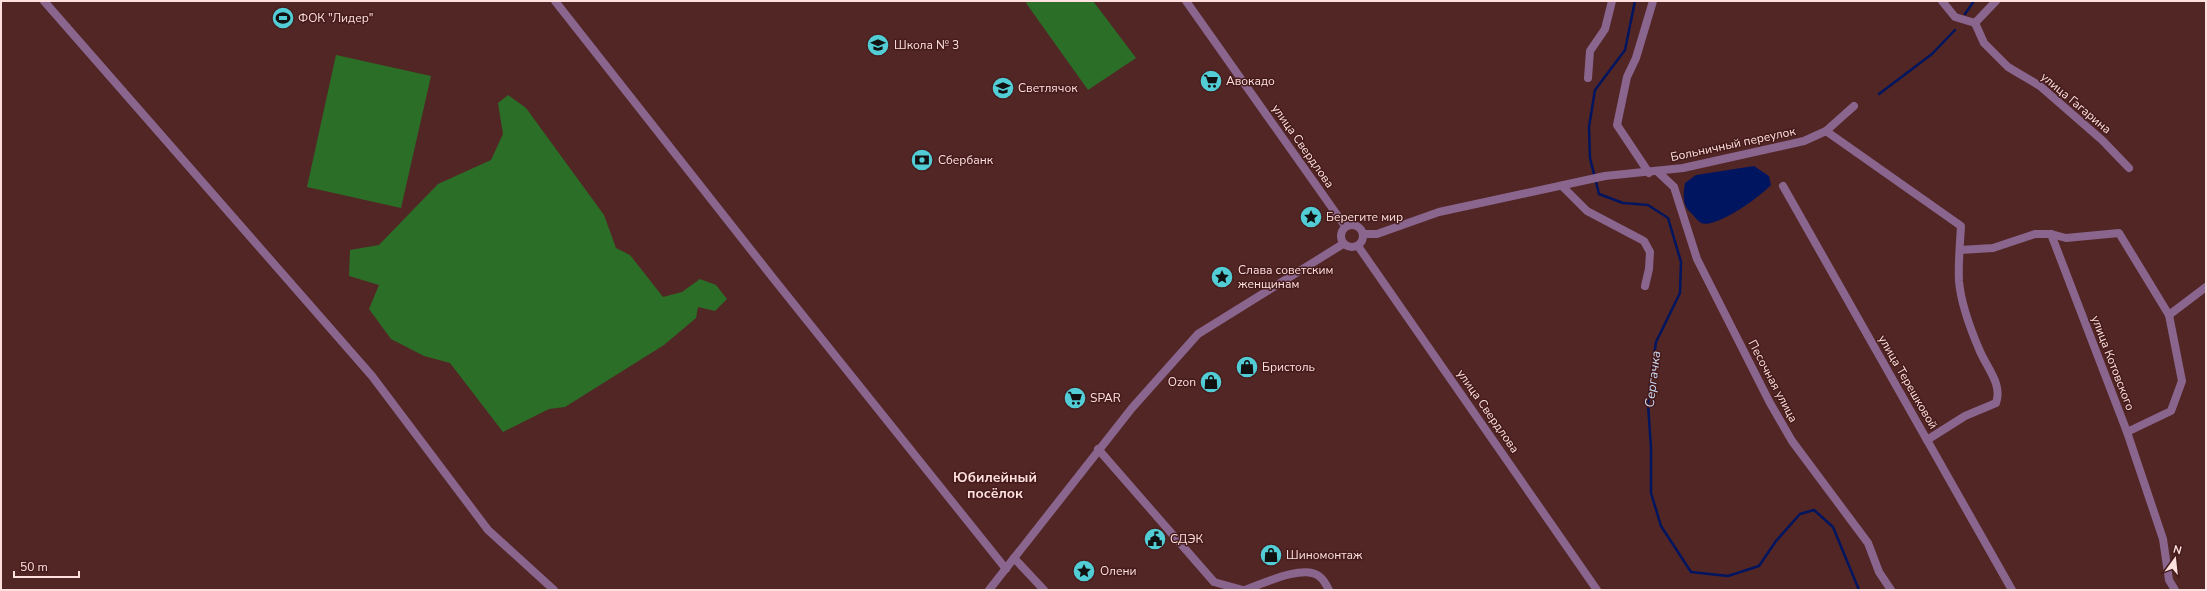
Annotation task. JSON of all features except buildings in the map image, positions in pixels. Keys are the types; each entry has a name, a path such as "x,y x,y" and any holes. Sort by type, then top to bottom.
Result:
{"street":[{"path":"44,1 372,376 488,530 554,590"},
{"path":"555,1 778,284 1006,569"},
{"name":"улица Свердлова","path":"1186,1 1345,226"},
{"path":"1588,78 1590,51 1604,29 1612,1"},
{"name":"Песочная улица","path":"1653,1 1636,58 1627,77 1617,125 1653,172 1674,187 1697,259 1770,403 1792,441 1868,543 1880,572 1891,590"},
{"path":"1942,1 1955,17 1975,23 1996,1"},
{"name":"улица Гагарина","path":"1975,23 1984,43 2008,67 2040,86 2102,140 2129,168"},
{"name":"Больничный переулок","path":"1363,234 1377,234 1439,212 1576,182 1605,176 1683,168 1804,141 1826,131 1854,106"},
{"path":"1826,131 1960,226 1959,281 1963,306 1979,350 1998,388 1999,396 1996,403 1965,416 1927,440"},
{"path":"1562,186 1587,211 1644,241 1650,252 1649,269 1645,286"},
{"name":"улица Терешковой","path":"1783,186 2012,590"},
{"path":"1352,225 1360,228 1363,234 1362,241 1358,246 1350,248 1343,244 1340,238 1341,232 1345,226 1352,225"},
{"path":"1960,250 1993,248 2035,234 2051,234 2066,238 2119,232 2169,314 2182,381 2171,412 2127,432"},
{"name":"улица Котовского","path":"2051,234 2127,432 2163,539 2169,580 2175,590"},
{"path":"989,590 1098,449 1132,408 1198,334 1343,244"},
{"name":"улица Свердлова","path":"1358,246 1597,590"},
{"path":"2169,314 2206,287"},
{"path":"1098,449 1214,582 1244,590 1294,573 1307,571 1320,576 1329,590"},
{"path":"1014,558 1044,590"}],"green space":[{"path":"1029,1 1093,1 1136,58 1088,90 1026,3"},
{"path":"336,55 431,76 401,208 307,187"},
{"path":"508,95 526,108 604,215 616,248 630,255 663,297 682,292 700,279 716,285 727,299 715,311 698,307 696,318 664,345 565,407 549,409 503,432 450,363 424,356 391,339 369,309 379,285 349,276 350,250 379,245 438,184 491,160 503,134 498,103"}],"shaded area":[{"path":"1754,166 1769,176 1771,185 1758,196 1727,217 1708,224 1701,223 1686,207 1684,196 1685,183 1696,175"}],"waterway":[{"name":"Сергачка","path":"1635,1 1625,50 1595,90 1589,127 1590,158 1599,194 1623,203 1648,205 1668,218 1681,262 1680,293 1656,342 1648,404 1651,448 1651,493 1661,526 1691,572 1728,576 1759,566 1776,541 1800,514 1814,510 1833,527 1859,590"},
{"path":"1965,14 1974,1"},
{"path":"1879,94 1932,54 1955,30"}],"place":[{"name":"ФОК \"Лидер\"","path":"283,18"},
{"name":"Школа № 3","path":"878,45"},
{"name":"Авокадо","path":"1211,81"},
{"name":"Светлячок","path":"1003,88"},
{"name":"Сбербанк","path":"922,160"},
{"name":"Берегите мир","path":"1311,217"},
{"name":"Слава советским женщинам","path":"1222,277"},
{"name":"Бристоль","path":"1247,367"},
{"name":"Ozon","path":"1211,382"},
{"name":"SPAR","path":"1075,398"},
{"name":"СДЭК","path":"1155,539"},
{"name":"Шиномонтаж","path":"1271,555"},
{"name":"Олени","path":"1084,571"}],"district":[{"name":"Юбилейный посёлок","path":"995,486"}]}
